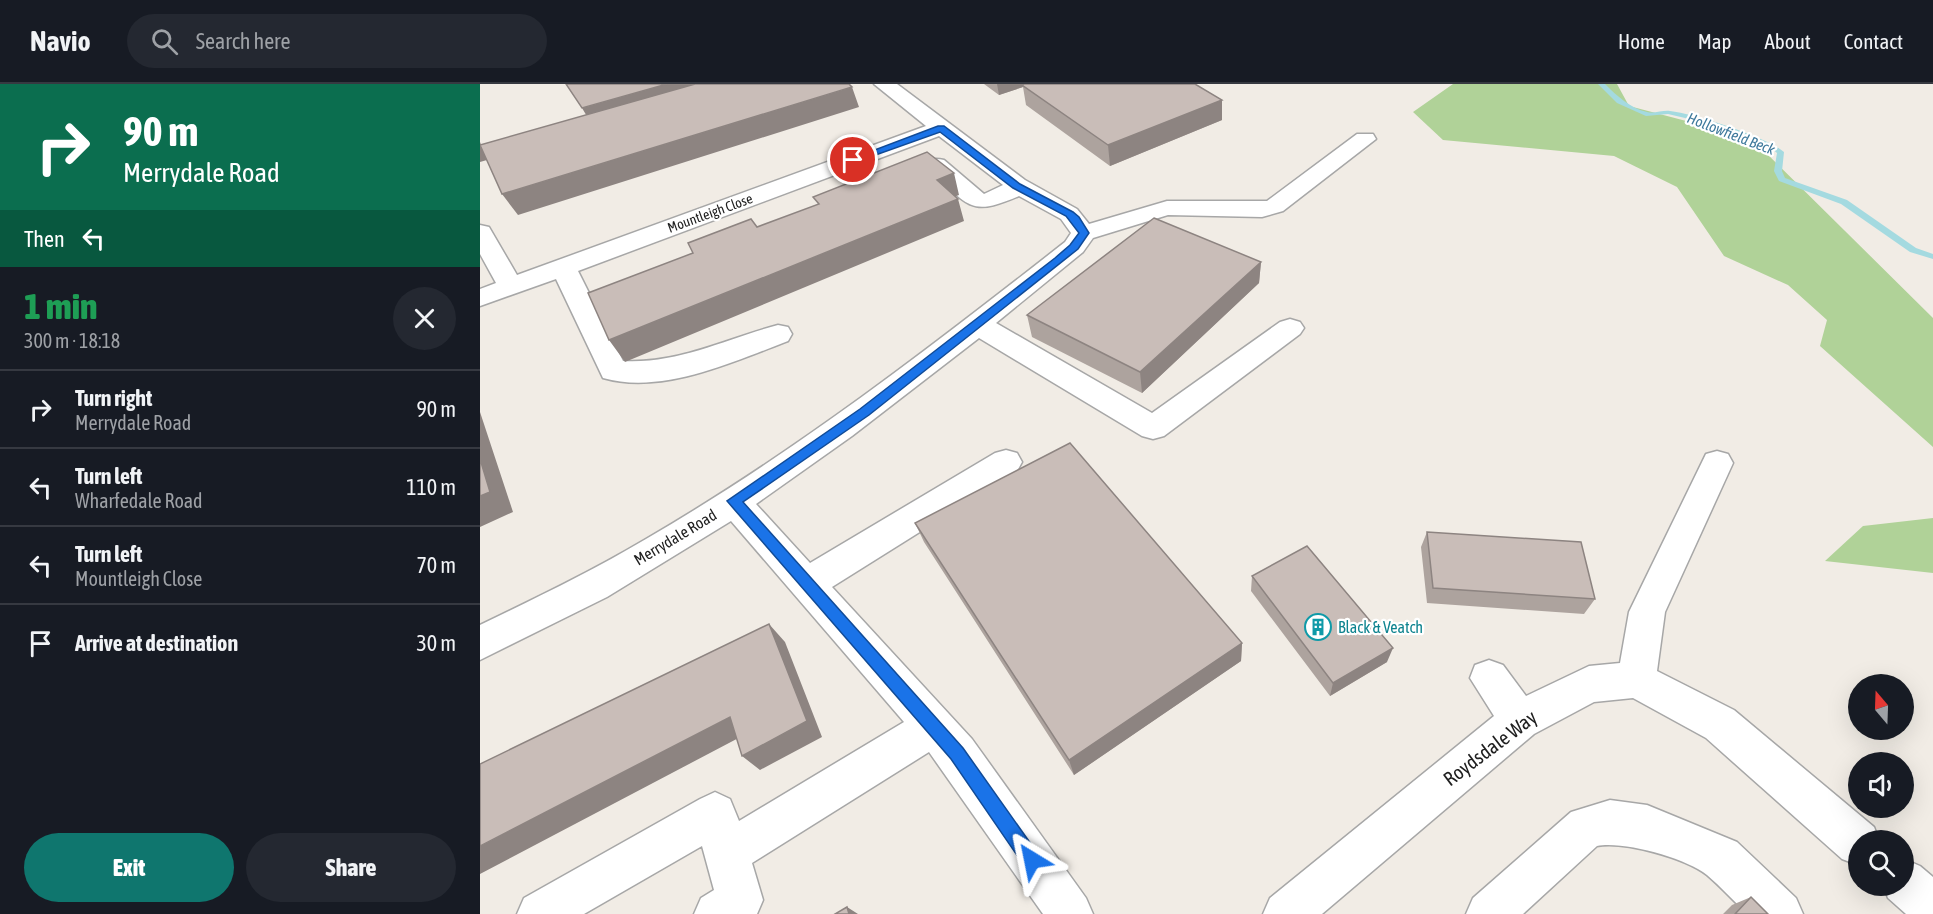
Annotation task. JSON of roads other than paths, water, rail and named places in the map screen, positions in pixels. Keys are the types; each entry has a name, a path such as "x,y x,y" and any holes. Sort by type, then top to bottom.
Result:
{"street":[{"path":"884,84 1019,187 1076,219 1084,233 1167,208 1262,210 1275,206 1365,139"},
{"name":"Mountleigh Close","path":"480,298 564,268 751,211 941,128"},
{"path":"893,181 936,165 978,201 987,201 1019,187"},
{"path":"480,232 511,287"},
{"name":"Merrydale Road","path":"480,643 594,586 734,501 865,412 1074,247 1084,233"},
{"path":"564,268 614,371 651,371 699,363 778,334"},
{"path":"978,325 1153,428 1290,328"},
{"path":"806,584 1006,462"},
{"path":"1717,463 1647,612 1635,680 1720,724 1848,834"},
{"path":"734,501 957,753 1070,914"},
{"path":"1489,678 1520,720"},
{"name":"Roydsdale Way","path":"1286,914 1520,720 1589,684 1635,680"},
{"path":"727,853 933,727"},
{"path":"540,914 715,814 740,900 717,914"},
{"path":"1489,914 1586,827 1610,822 1647,828 1721,858 1780,914"},
{"path":"1914,891 1933,907"}],"waterway":[{"name":"Hollowfield Beck","path":"1601,84 1619,102 1648,115 1668,112 1704,120 1772,146 1781,152 1778,171 1782,179 1844,202 1913,250 1933,257"}],"place":[{"name":"Black & Veatch","path":"1318,627"}]}
